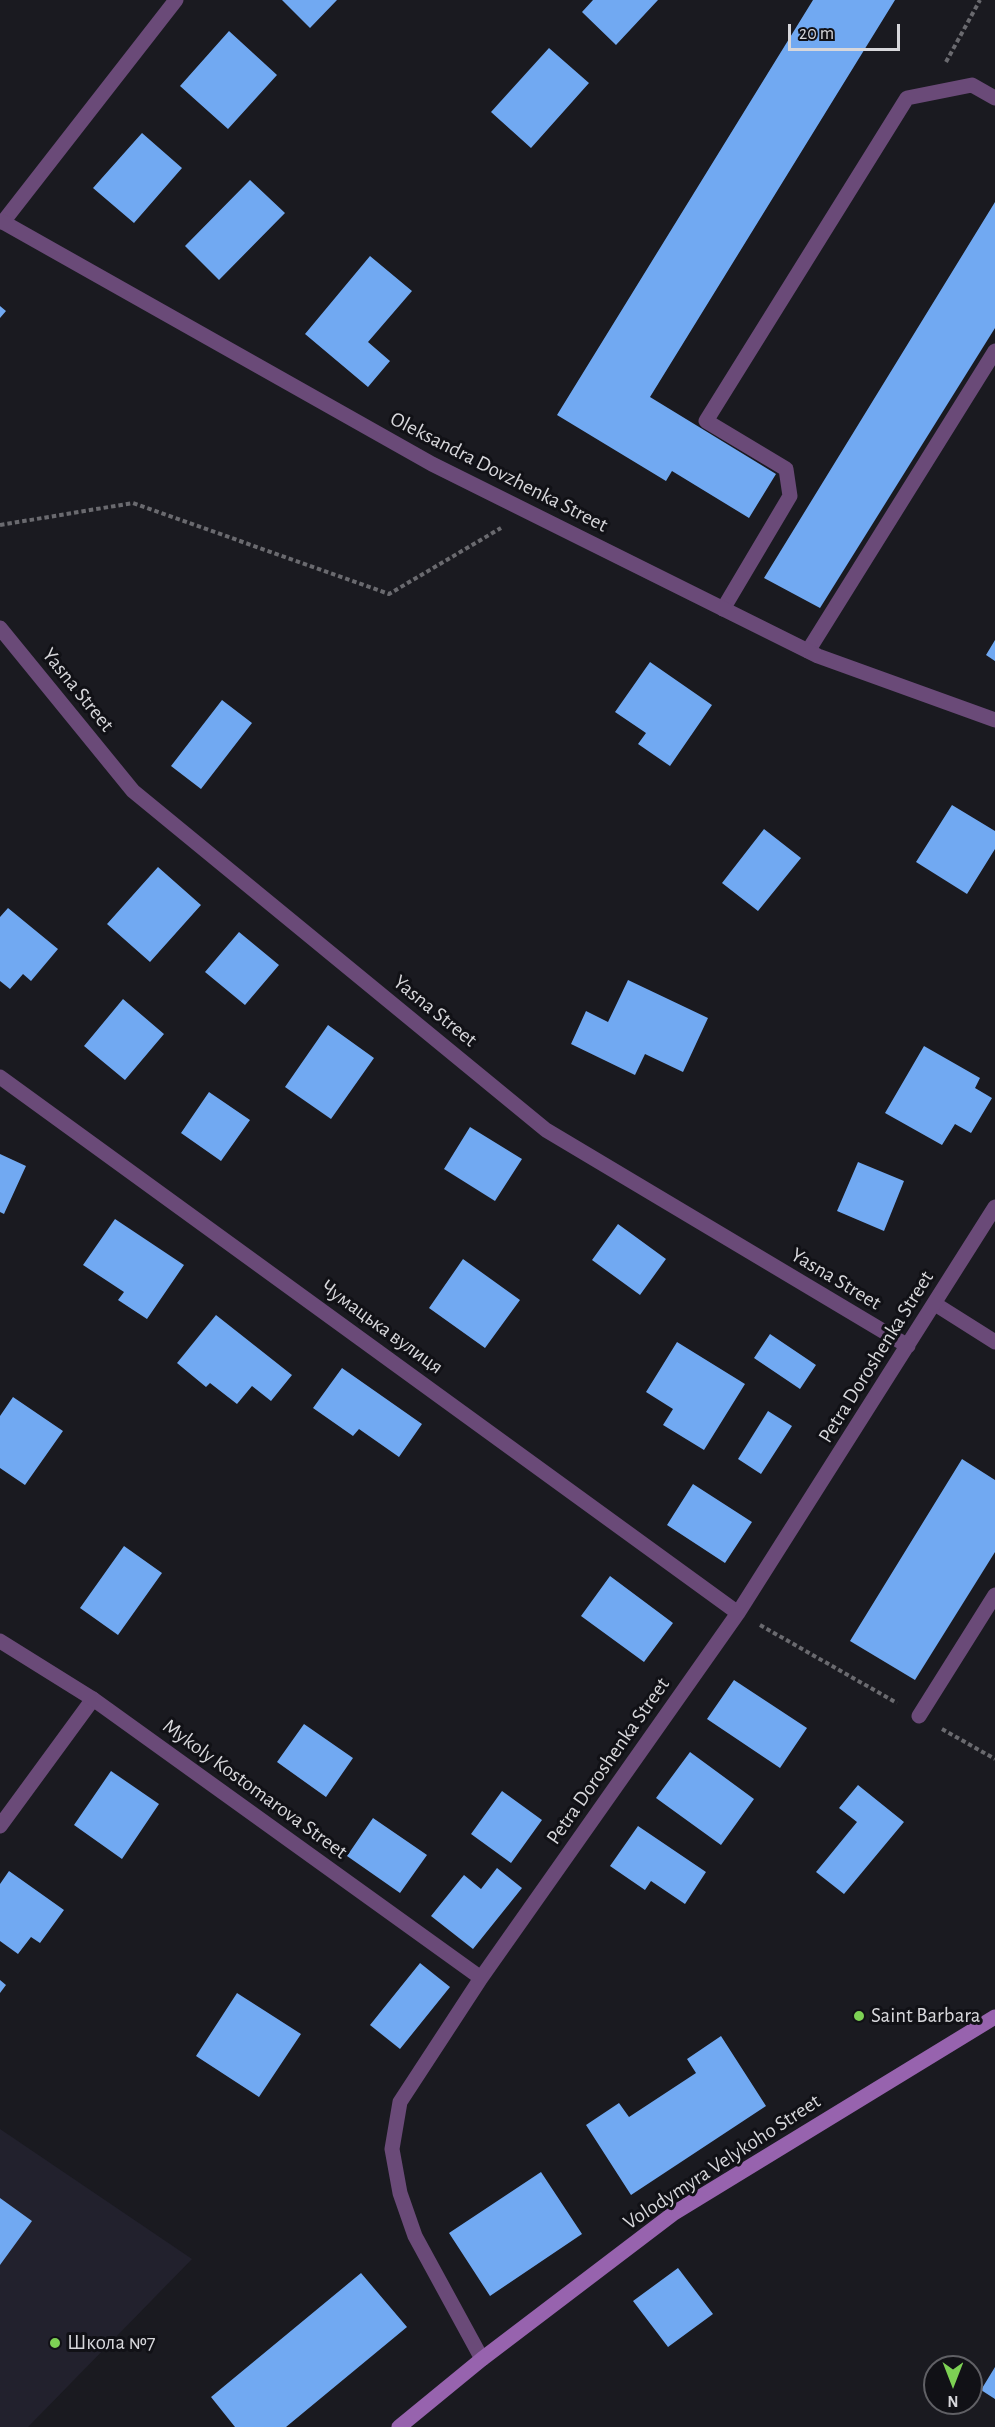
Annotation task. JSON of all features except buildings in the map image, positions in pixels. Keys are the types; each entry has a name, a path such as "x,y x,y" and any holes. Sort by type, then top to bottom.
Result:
{"main road":[{"name":"Volodymyra Velykoho Street","path":"399,2427 482,2359 674,2213 995,2017"}],"street":[{"path":"2,222 176,0"},
{"path":"723,609 790,496 786,469 706,421 907,98 972,85 995,98"},
{"name":"Oleksandra Dovzhenka Street","path":"2,222 432,464 808,651 995,720"},
{"path":"808,651 995,351"},
{"name":"Yasna Street","path":"0,628 134,791 546,1130 908,1346"},
{"name":"Чумацька вулиця","path":"0,1077 738,1613"},
{"name":"Petra Doroshenka Street","path":"482,2359 415,2236 400,2193 392,2149 400,2102 481,1978 738,1613 995,1207"},
{"path":"935,1304 995,1342"},
{"path":"920,1716 995,1595"},
{"name":"Mykoly Kostomarova Street","path":"0,1641 93,1699 481,1978"},
{"path":"0,1826 93,1699"}],"path":[{"path":"929,93 980,0"},
{"path":"0,525 133,503 389,594 528,512"},
{"path":"738,1613 995,1759"}],"shaded area":[{"name":"Школа №7","path":"0,2129 192,2259 28,2427 0,2427"}],"place":[{"name":"Saint Barbara","path":"859,2016"},
{"name":"Школа №7","path":"55,2343"}]}
